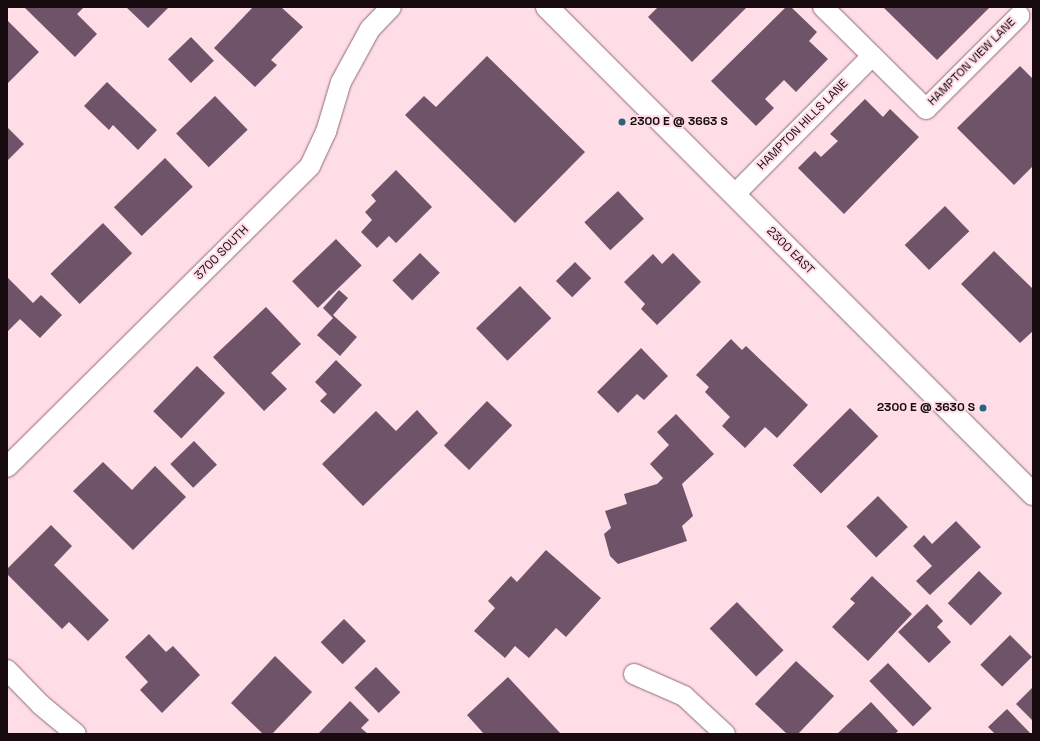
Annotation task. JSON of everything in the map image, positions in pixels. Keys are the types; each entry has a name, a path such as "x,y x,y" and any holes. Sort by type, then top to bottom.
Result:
{"main road":[{"name":"2300 EAST","path":"547,7 1033,494"}],"street":[{"name":"3700 SOUTH","path":"7,467 310,166 326,132 342,82 370,29 391,7"},
{"path":"823,7 872,56"},
{"name":"HAMPTON VIEW LANE","path":"872,56 926,109 1019,16"},
{"name":"HAMPTON HILLS LANE","path":"734,195 872,56"},
{"path":"7,670 41,705 76,734"},
{"path":"634,674 684,696 725,734"}],"building":[{"path":"24,7 84,7 77,14 97,34 75,57"},
{"path":"126,7 169,7 148,28"},
{"path":"253,7 281,7 303,27 271,60 277,65 255,87 214,48"},
{"path":"658,7 747,7 692,62 648,17"},
{"path":"786,7 791,7 817,32 809,41 828,59 796,92 784,80 765,99 774,108 756,126 711,81"},
{"path":"883,7 990,7 937,60"},
{"path":"7,20 39,52 7,84"},
{"path":"191,37 214,61 191,83 168,59"},
{"path":"487,56 585,152 515,223 405,115 424,96 436,107"},
{"path":"1020,66 1033,79 1033,166 1014,185 957,128"},
{"path":"107,82 157,130 138,150 113,125 109,130 84,106"},
{"path":"215,96 248,130 209,167 176,134"},
{"path":"865,99 883,117 890,109 919,137 844,214 798,168 815,151 821,157 838,141 830,134"},
{"path":"7,127 24,144 7,161"},
{"path":"165,158 193,187 142,236 114,207"},
{"path":"396,170 432,207 396,243 389,236 377,248 361,232 372,220 365,212 376,201 371,195"},
{"path":"618,191 644,219 610,250 584,222"},
{"path":"945,206 969,231 929,270 905,245"},
{"path":"103,223 132,253 80,304 50,274"},
{"path":"336,239 362,266 318,308 292,281"},
{"path":"994,251 1033,289 1033,331 1020,343 961,284"},
{"path":"420,253 440,273 412,300 392,281"},
{"path":"673,253 701,282 657,325 641,309 645,304 624,282 653,254 662,264"},
{"path":"575,262 591,278 572,297 556,281"},
{"path":"7,277 33,303 41,295 62,315 40,338 20,319 7,332"},
{"path":"520,286 551,318 507,361 476,328"},
{"path":"339,290 348,298 333,315 357,337 340,356 317,335 333,318 323,308"},
{"path":"266,307 301,344 271,373 287,389 264,411 213,357"},
{"path":"731,339 742,350 746,346 808,405 777,438 765,427 745,448 722,426 730,417 705,392 709,387 696,375"},
{"path":"641,348 668,376 644,400 637,394 618,413 597,392"},
{"path":"336,360 362,385 334,414 320,401 327,394 315,382"},
{"path":"197,366 225,393 181,438 153,411"},
{"path":"487,401 512,425 469,470 444,446"},
{"path":"850,408 878,436 821,494 793,465"},
{"path":"417,410 438,433 363,506 322,464 376,411 396,431"},
{"path":"676,414 714,454 682,484 693,516 682,526 687,541 618,564 610,556 604,534 611,528 605,511 627,504 624,494 657,484 663,478 650,464 669,445 657,432"},
{"path":"194,441 217,465 193,488 170,464"},
{"path":"103,462 132,490 155,466 186,497 133,550 73,491"},
{"path":"878,496 908,527 876,557 846,527"},
{"path":"956,521 981,547 930,595 916,581 932,566 913,546 924,535 932,544"},
{"path":"51,525 72,546 54,565 109,620 88,641 69,622 62,629 7,574 7,569"},
{"path":"546,550 601,598 566,637 556,628 529,658 515,646 505,658 474,631 495,608 488,601 511,576 517,582"},
{"path":"979,571 1002,593 971,626 948,603"},
{"path":"872,576 912,614 868,661 832,627 855,603 850,599"},
{"path":"737,602 784,650 756,677 710,628"},
{"path":"927,604 943,621 937,627 951,642 929,663 898,632"},
{"path":"344,619 366,641 343,664 321,642"},
{"path":"149,634 166,652 173,646 200,675 162,713 140,690 148,682 125,657"},
{"path":"1010,635 1032,657 1002,687 980,665"},
{"path":"275,656 312,692 272,734 263,734 231,703"},
{"path":"796,661 834,696 798,734 787,734 755,704"},
{"path":"888,663 932,708 913,726 869,681"},
{"path":"376,667 400,692 379,713 354,688"},
{"path":"508,677 561,734 484,734 467,715"},
{"path":"1033,687 1033,721 1016,704"},
{"path":"350,701 369,720 361,728 368,734 318,734"},
{"path":"871,702 898,731 895,734 837,734"},
{"path":"1007,709 1031,734 995,734 988,727"}],"place":[{"name":"2300 E @ 3663 S","path":"622,122"},
{"name":"2300 E @ 3630 S","path":"983,408"}]}
